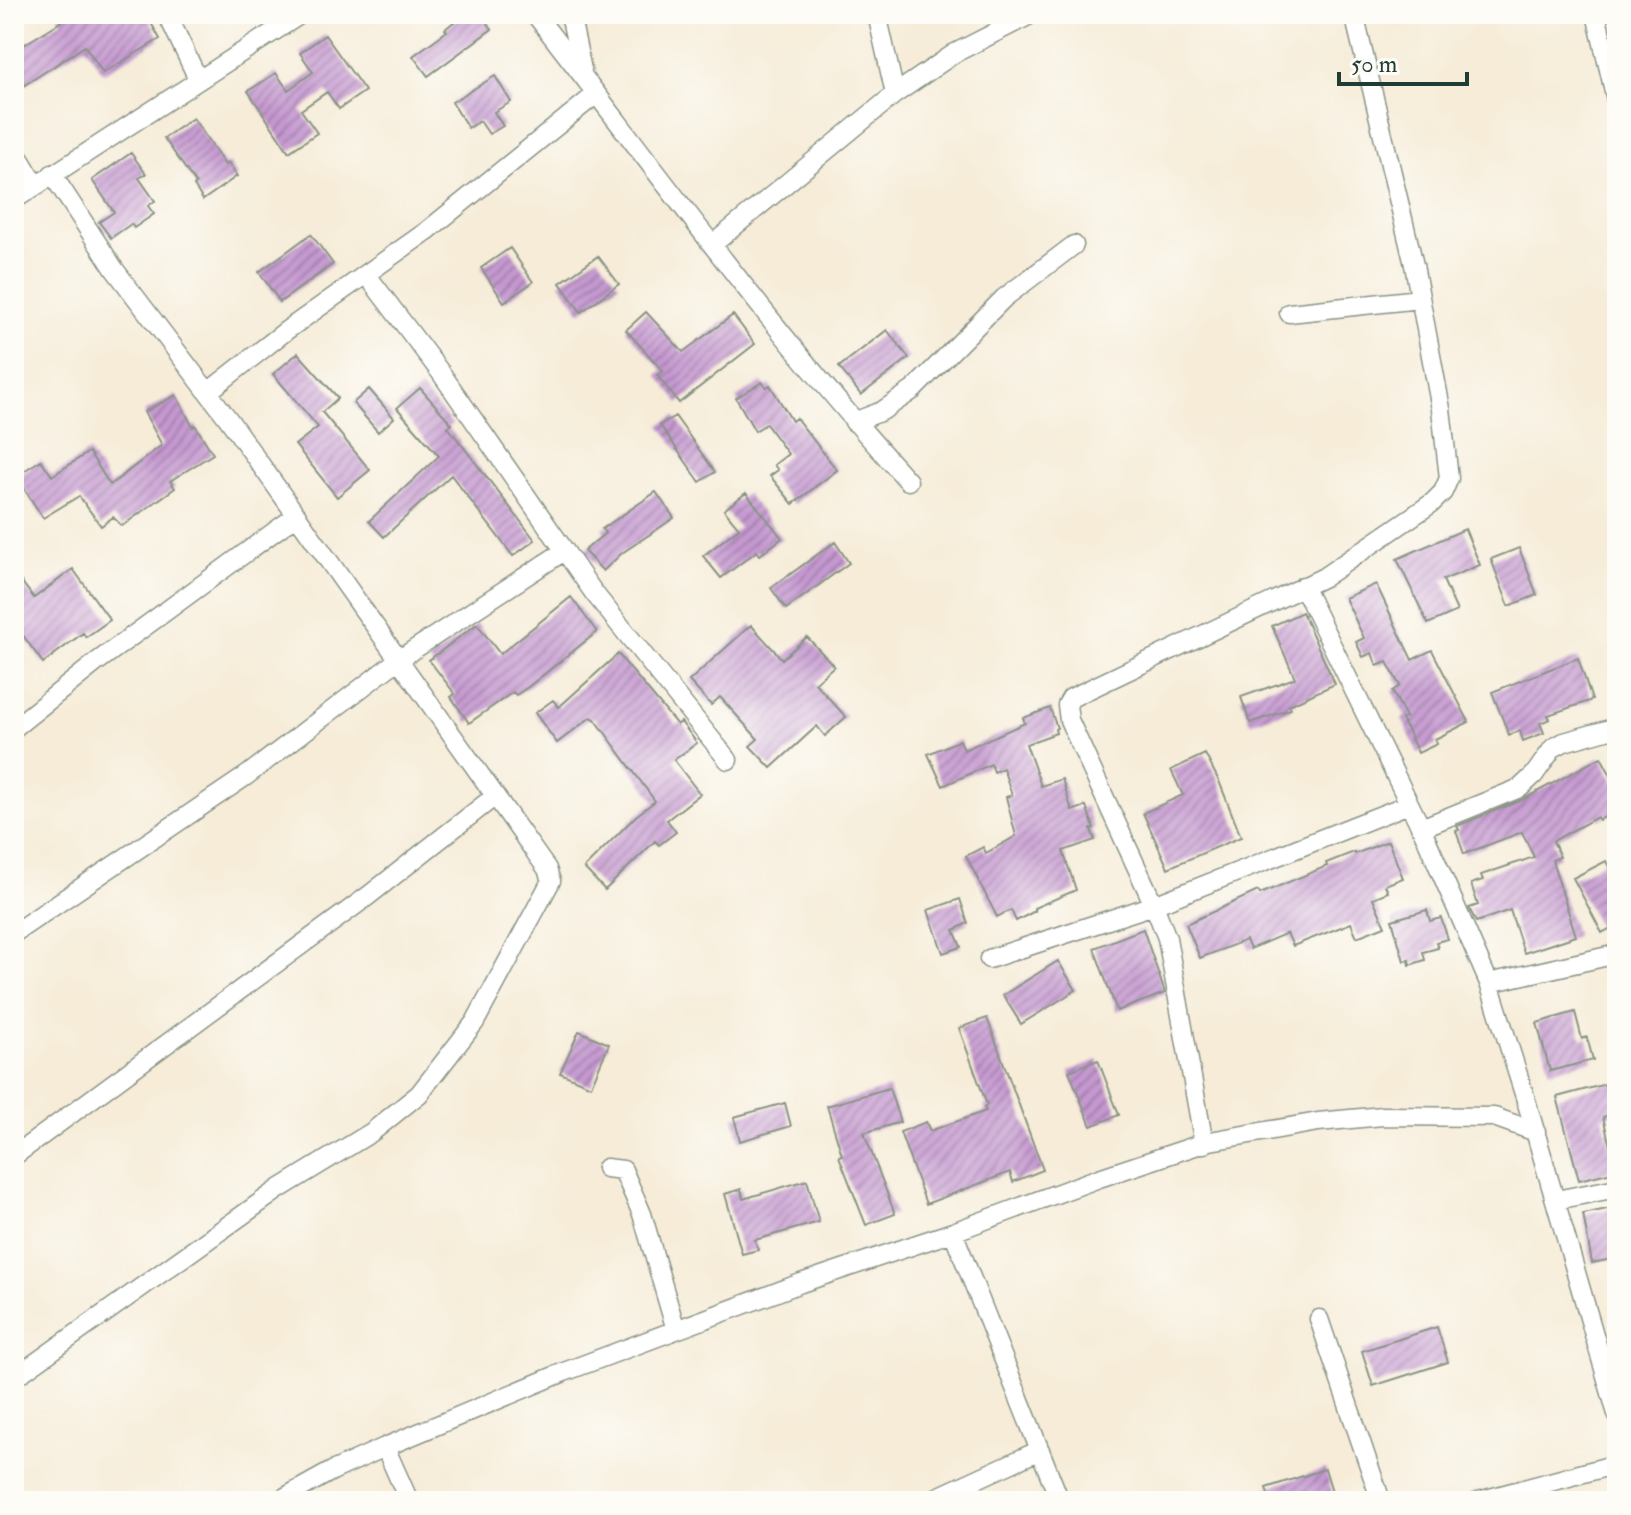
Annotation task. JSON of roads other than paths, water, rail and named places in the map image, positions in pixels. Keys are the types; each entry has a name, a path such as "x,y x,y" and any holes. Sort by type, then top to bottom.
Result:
{"street":[{"path":"167,14 198,79"},
{"path":"14,200 301,14"},
{"path":"535,14 595,95 854,422 908,481"},
{"path":"570,14 584,78"},
{"path":"877,14 895,94"},
{"path":"713,244 895,94 955,53 1032,14"},
{"path":"1204,1144 1167,938 1069,720 1067,705 1071,698 1324,577 1432,503 1443,492 1449,478 1441,409 1420,299 1354,14"},
{"path":"1596,14 1611,49 1617,104"},
{"path":"208,392 427,231 595,95"},
{"path":"14,149 35,184"},
{"path":"14,1378 279,1189 372,1132 419,1094 475,1022 551,881 547,869 297,515 115,270 52,174"},
{"path":"854,422 882,411 913,390 1004,298 1074,245"},
{"path":"366,274 441,373 564,551 728,760"},
{"path":"1289,313 1420,299"},
{"path":"14,728 98,661 297,515"},
{"path":"14,933 246,776 398,660 564,551"},
{"path":"1303,586 1421,828 1489,983 1612,1375 1617,1414"},
{"path":"1421,828 1520,788 1534,775 1553,748 1564,742 1617,727"},
{"path":"14,1156 368,896 495,796"},
{"path":"989,959 1154,905 1409,804"},
{"path":"1489,983 1617,954"},
{"path":"1494,1117 1526,1100"},
{"path":"278,1501 332,1471 385,1447 564,1372 801,1283 1204,1144 1318,1122 1383,1116 1494,1117 1536,1132"},
{"path":"606,1168 623,1170 642,1214 676,1330"},
{"path":"1556,1200 1617,1188"},
{"path":"953,1232 1060,1501"},
{"path":"1319,1319 1381,1501"},
{"path":"385,1447 409,1501"},
{"path":"929,1501 1040,1450"},
{"path":"1479,1501 1617,1464"}]}
